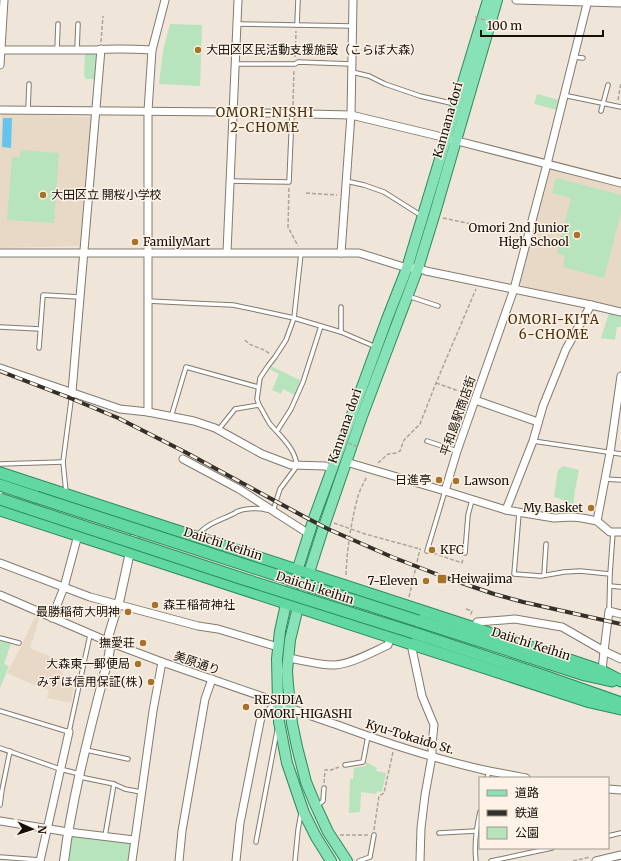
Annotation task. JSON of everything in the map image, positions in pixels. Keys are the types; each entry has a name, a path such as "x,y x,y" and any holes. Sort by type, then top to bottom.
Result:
{"highway":[{"path":"0,473 177,532 472,624 602,671 621,682"},
{"name":"Daiichi Keihin","path":"0,485 585,675 621,682"},
{"name":"Daiichi keihin","path":"0,499 414,633 621,703"},
{"path":"0,510 590,702 621,709"},
{"path":"177,532 189,544 245,570 334,602 369,622 385,636"}],"main road":[{"name":"Kannana dori","path":"347,861 330,835 306,782 297,747 290,709 288,658 290,640 303,591 363,411 407,296 423,216 451,140 456,105 488,1"},
{"name":"Kannana dori","path":"331,861 316,837 302,806 287,763 279,722 277,659 280,631 286,604 309,534 387,319 413,268 434,216 451,140 488,1"}],"street":[{"path":"0,65 4,0"},
{"path":"148,412 148,111 152,50 165,0"},
{"path":"227,252 238,0"},
{"path":"341,253 351,115 353,0"},
{"path":"516,0 587,1 621,5"},
{"name":"平和島駅商店街","path":"444,491 514,289 547,164 587,1"},
{"path":"1,50 77,50 122,48 152,50"},
{"path":"72,392 101,49"},
{"path":"0,110 233,112 351,115 621,184"},
{"path":"0,253 359,253 426,271 480,281 621,312"},
{"path":"506,510 533,441 543,406 566,349 591,305"},
{"path":"0,368 120,409 148,412 194,421 219,429 262,454 291,466 325,466 332,469"},
{"path":"596,521 610,453 621,376"},
{"path":"476,399 538,422"},
{"path":"182,459 239,489 309,534"},
{"path":"346,462 506,510 554,518 572,517 596,521 610,532 617,532"},
{"path":"64,861 68,832 80,775 109,655 109,634 140,519"},
{"path":"52,618 64,587 78,536"},
{"path":"0,563 90,597 198,626 218,629 278,647"},
{"path":"0,595 109,642"},
{"path":"602,671 609,611 621,614"},
{"path":"472,624 477,622 515,619 562,627 621,659"},
{"path":"288,658 325,665 346,664 388,645 385,636"},
{"name":"美原通り","path":"109,642 278,702 290,709"},
{"path":"411,644 422,696 434,725 432,756 421,828 420,861"},
{"path":"132,861 153,711 162,662"},
{"path":"179,861 182,831 205,699 212,679"},
{"path":"236,861 240,823 261,718 278,702"},
{"name":"Kyu-Tokaido St.","path":"290,709 395,745 488,774 516,777"},
{"path":"40,861 69,732"},
{"path":"609,789 621,790"},
{"path":"0,821 68,832 134,840"},
{"path":"596,861 621,855"}],"lane":[{"path":"297,25 298,0"},
{"path":"57,50 58,24"},
{"path":"77,50 78,24"},
{"path":"237,24 352,26"},
{"path":"573,57 583,58"},
{"path":"235,64 294,64 298,62 352,64"},
{"path":"351,72 369,76 392,87 420,96 456,105"},
{"path":"28,110 29,84"},
{"path":"601,111 608,85"},
{"path":"563,95 619,107"},
{"path":"230,181 289,182 292,113"},
{"path":"346,181 384,192 423,216"},
{"path":"196,538 203,529 229,515 234,514 237,511 262,508 273,511 280,489 297,466 296,460 286,441 270,424 257,399 260,378 276,357 286,340 294,318 301,253"},
{"path":"39,348 43,295 80,297"},
{"path":"407,296 438,306"},
{"path":"148,300 233,305 294,318 341,332 377,348"},
{"path":"341,307 341,332"},
{"path":"277,431 291,409 303,382 320,326"},
{"path":"0,327 40,329"},
{"path":"171,417 186,367 258,387"},
{"path":"66,495 63,462 72,392"},
{"path":"219,429 235,409 259,405"},
{"path":"428,441 457,451"},
{"path":"533,441 621,454"},
{"path":"0,464 63,462"},
{"path":"605,479 621,480"},
{"name":"平和島駅商店街","path":"427,551 444,491"},
{"path":"464,554 468,515 472,500"},
{"path":"519,513 514,574 544,576 564,572 580,571 610,574"},
{"path":"609,611 610,574 617,532"},
{"path":"544,576 546,544"},
{"path":"610,586 621,587"},
{"path":"0,711 69,732 90,635"},
{"path":"0,638 20,643"},
{"path":"256,842 279,722"},
{"path":"345,765 363,762 368,736"},
{"path":"0,748 60,770 114,784 125,789 141,792"},
{"path":"86,750 128,759"},
{"path":"0,805 10,751"},
{"path":"105,836 114,784"},
{"path":"316,806 323,801 324,788"},
{"path":"295,861 302,806"},
{"path":"476,861 476,831 479,817"},
{"path":"439,833 476,831"},
{"path":"609,836 621,833"},
{"path":"359,861 370,857 374,835"},
{"path":"491,861 547,849"},
{"path":"0,858 40,861"}],"path":[{"path":"101,49 103,16"},
{"path":"475,18 497,24"},
{"path":"619,107 621,83"},
{"path":"289,182 288,227 301,253"},
{"path":"306,193 345,196"},
{"path":"434,216 528,236"},
{"path":"345,579 346,559 351,529 359,495 370,469 388,454 400,451 404,440 420,424 480,281"},
{"path":"245,340 249,344 276,357"},
{"path":"436,383 476,399"},
{"path":"337,439 359,447"},
{"path":"326,520 365,534 427,551 462,563 464,554"},
{"path":"408,600 420,549"},
{"path":"466,609 472,611 472,624"},
{"path":"330,835 374,835 379,796 384,793 395,745"},
{"path":"324,788 324,770 331,770 345,765"}],"shaded area":[{"name":"大田区立 開桜小学校","path":"1,114 93,117 80,246 0,248"},
{"name":"Omori 2nd Junior High School","path":"552,169 621,187 621,308 523,286 520,283 548,173"},
{"path":"35,616 40,617 30,648 59,660 58,663 64,665 62,674 75,679 71,703 47,698 49,690 7,673"}],"green space":[{"path":"170,24 202,25 200,86 159,84 163,51"},
{"path":"85,53 97,54 95,79 86,79 84,75"},
{"path":"537,94 559,100 557,110 534,104"},
{"path":"21,150 59,153 54,223 7,220 12,157 20,157"},
{"path":"556,178 621,195 621,213 604,278 563,267 565,256 557,253 571,198 552,193"},
{"path":"609,313 621,316 621,327 617,327 615,340 601,338"},
{"path":"270,366 300,380 295,395 283,389 281,394 272,390 279,374 268,368"},
{"path":"563,466 579,470 572,517 561,517 564,500 554,497 558,470"},
{"path":"0,640 11,643 4,664 9,666 0,688"},
{"path":"366,762 377,768 376,771 386,773 382,791 377,791 376,794 361,792 360,812 349,813 350,779 353,779 354,768 366,766"},
{"path":"71,835 132,842 130,861 68,861"}],"water":[{"path":"3,118 12,118 11,148 2,147"}],"railway":[{"path":"0,371 118,418 185,452 328,529 392,557 494,594 621,624"}],"place":[{"name":"大田区区民活動支援施設（こらぼ大森）","path":"198,50"},
{"name":"大田区立 開桜小学校","path":"43,195"},
{"name":"Omori 2nd Junior High School","path":"577,235"},
{"name":"FamilyMart","path":"135,242"},
{"name":"日進亭","path":"439,480"},
{"name":"Lawson","path":"456,481"},
{"name":"My Basket","path":"591,508"},
{"name":"KFC","path":"432,550"},
{"name":"Heiwajima","path":"442,579"},
{"name":"7-Eleven","path":"426,581"},
{"name":"森王稲荷神社","path":"155,605"},
{"name":"最勝稲荷大明神","path":"128,612"},
{"name":"撫愛荘","path":"143,643"},
{"name":"大森東一郵便局","path":"138,664"},
{"name":"みずほ信用保証(株)","path":"151,682"},
{"name":"RESIDIA OMORI-HIGASHI","path":"246,707"}],"district":[{"name":"OMORI-NISHI 2-CHOME","path":"265,120"},
{"name":"OMORI-KITA 6-CHOME","path":"554,326"}]}
